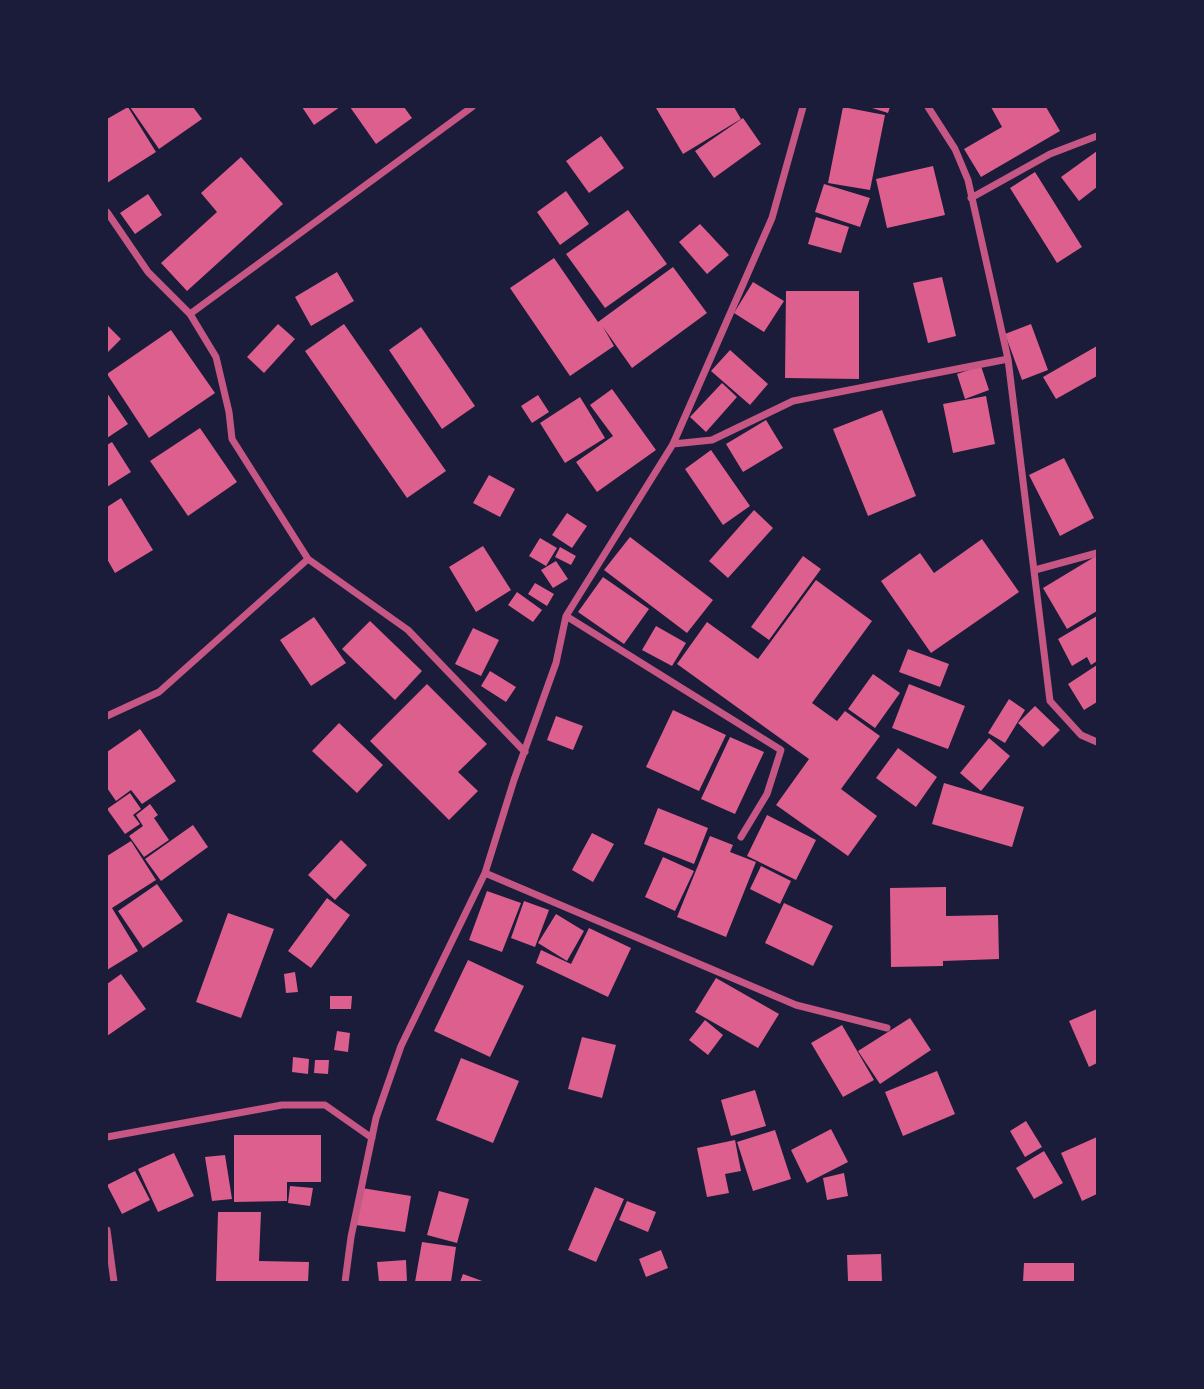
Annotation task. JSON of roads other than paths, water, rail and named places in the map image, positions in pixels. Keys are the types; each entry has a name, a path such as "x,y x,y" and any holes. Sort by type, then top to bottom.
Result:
{"street":[{"path":"190,314 472,107"},
{"path":"345,1282 351,1237 376,1118 401,1046 485,873 556,663 566,616 673,444 772,218 803,107"},
{"path":"928,107 955,149 968,180 1007,359 1051,701 1081,735 1097,741"},
{"path":"971,198 1050,154 1097,136"},
{"path":"107,212 148,272 190,314 216,357 229,412 232,439 308,559 408,630 524,752"},
{"path":"673,444 712,440 793,401 1007,359"},
{"path":"1035,570 1097,553"},
{"path":"107,716 159,692 308,559"},
{"path":"566,616 781,750 766,794 741,837"},
{"path":"485,873 796,1005 887,1028"},
{"path":"107,1137 282,1105 325,1105 372,1138"},
{"path":"107,1230 114,1282"}]}
